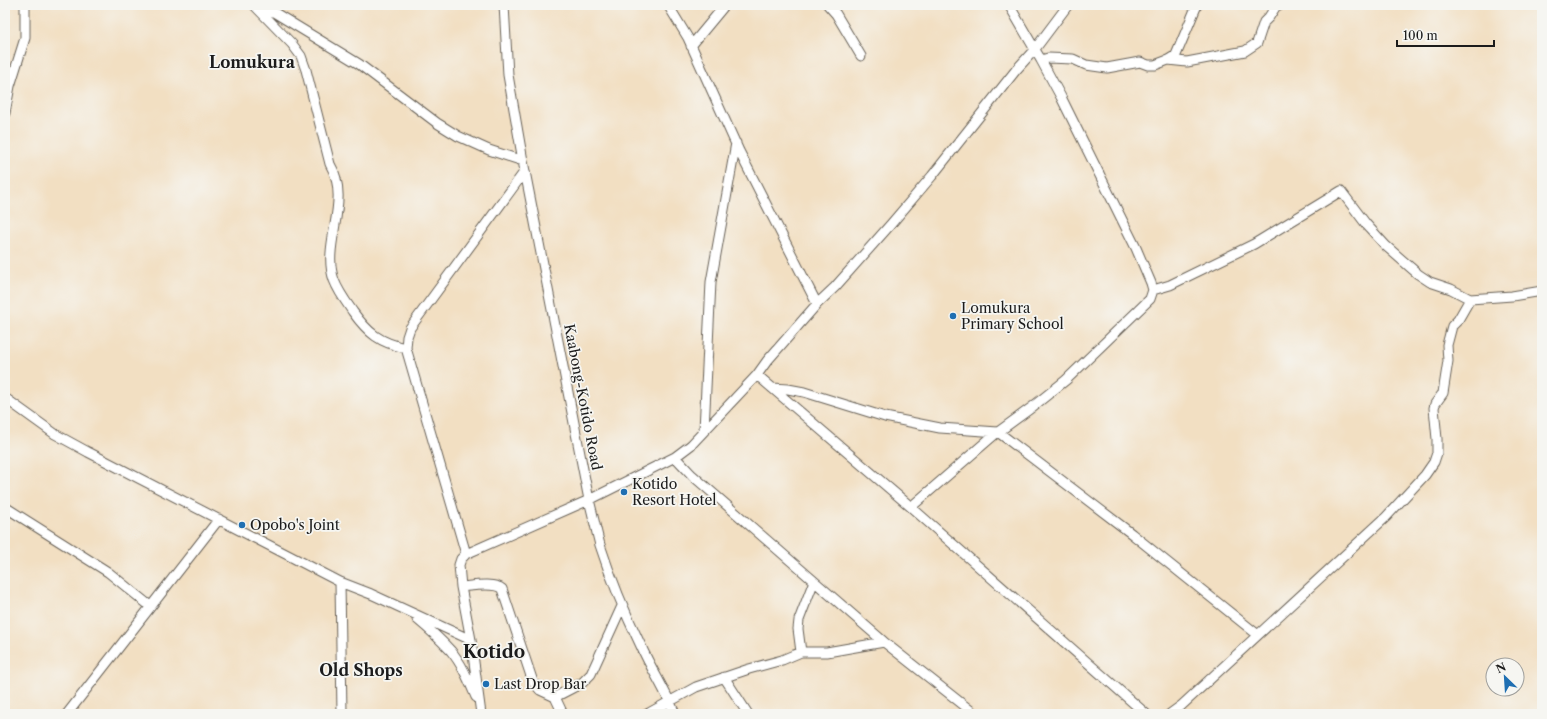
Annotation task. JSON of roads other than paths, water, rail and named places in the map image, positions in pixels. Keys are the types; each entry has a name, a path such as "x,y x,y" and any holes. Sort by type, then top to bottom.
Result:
{"street":[{"path":"5,113 10,86 25,38 25,5"},
{"path":"254,5 292,44 301,56 306,70 330,164 336,174 339,187 331,261 334,280 344,299 358,319 373,336 390,345 406,348"},
{"path":"262,5 359,64 437,123 458,136 489,150 523,161"},
{"name":"Kaabong-Kotido Road","path":"504,5 508,75 525,172 589,500 600,544 622,606 664,692 670,700 675,714"},
{"path":"668,5 691,46 736,143 817,304"},
{"path":"691,46 725,5"},
{"path":"828,5 836,14 861,56"},
{"path":"912,507 998,432 1066,380 1150,299 1153,290 1136,248 1041,60 1009,5"},
{"path":"481,714 471,640 461,587 459,565 460,559 466,554 589,500 675,457 691,445 757,375 767,361 817,304 835,287 891,224 932,176 1006,82 1035,49 1068,5"},
{"path":"1041,60 1048,58 1073,59 1086,66 1107,68 1140,62 1148,65 1155,65 1173,58 1179,49 1198,5"},
{"path":"1168,60 1187,62 1245,51 1257,43 1264,22 1276,6 1279,5"},
{"path":"704,430 711,282 736,143"},
{"path":"466,554 406,348 407,337 410,328 525,172"},
{"path":"1153,290 1170,285 1248,248 1341,192 1366,224 1386,246 1418,274 1430,282 1451,289 1470,299 1512,296 1542,291"},
{"path":"1170,714 1181,706 1386,517 1434,462 1437,449 1434,408 1435,404 1443,393 1448,361 1447,345 1452,326 1458,320 1470,299"},
{"path":"757,375 912,507 1146,714"},
{"path":"772,388 788,388 891,418 940,428 998,432 1132,534 1258,635"},
{"path":"5,398 55,434 340,582 371,594 471,640"},
{"path":"675,457 692,475 884,642 975,714"},
{"path":"5,507 108,572 150,606"},
{"path":"67,714 219,519"},
{"path":"801,652 798,634 799,620 814,581"},
{"path":"340,582 342,714"},
{"path":"461,587 493,585 500,587 533,682 540,690 555,697 563,714"},
{"path":"555,697 582,683 591,674 622,606"},
{"path":"408,612 437,636 452,652 480,704"},
{"path":"647,714 696,687 782,660 801,652 827,652 884,642"},
{"path":"724,677 748,714"}],"place":[{"name":"Lomukura Primary School","path":"953,316"},
{"name":"Kotido Resort Hotel","path":"624,492"},
{"name":"Opobo's Joint","path":"242,525"},
{"name":"Last Drop Bar","path":"486,684"}],"district":[{"name":"Lomukura","path":"252,62"},
{"name":"Kotido","path":"494,652"},
{"name":"Old Shops","path":"361,670"}]}
